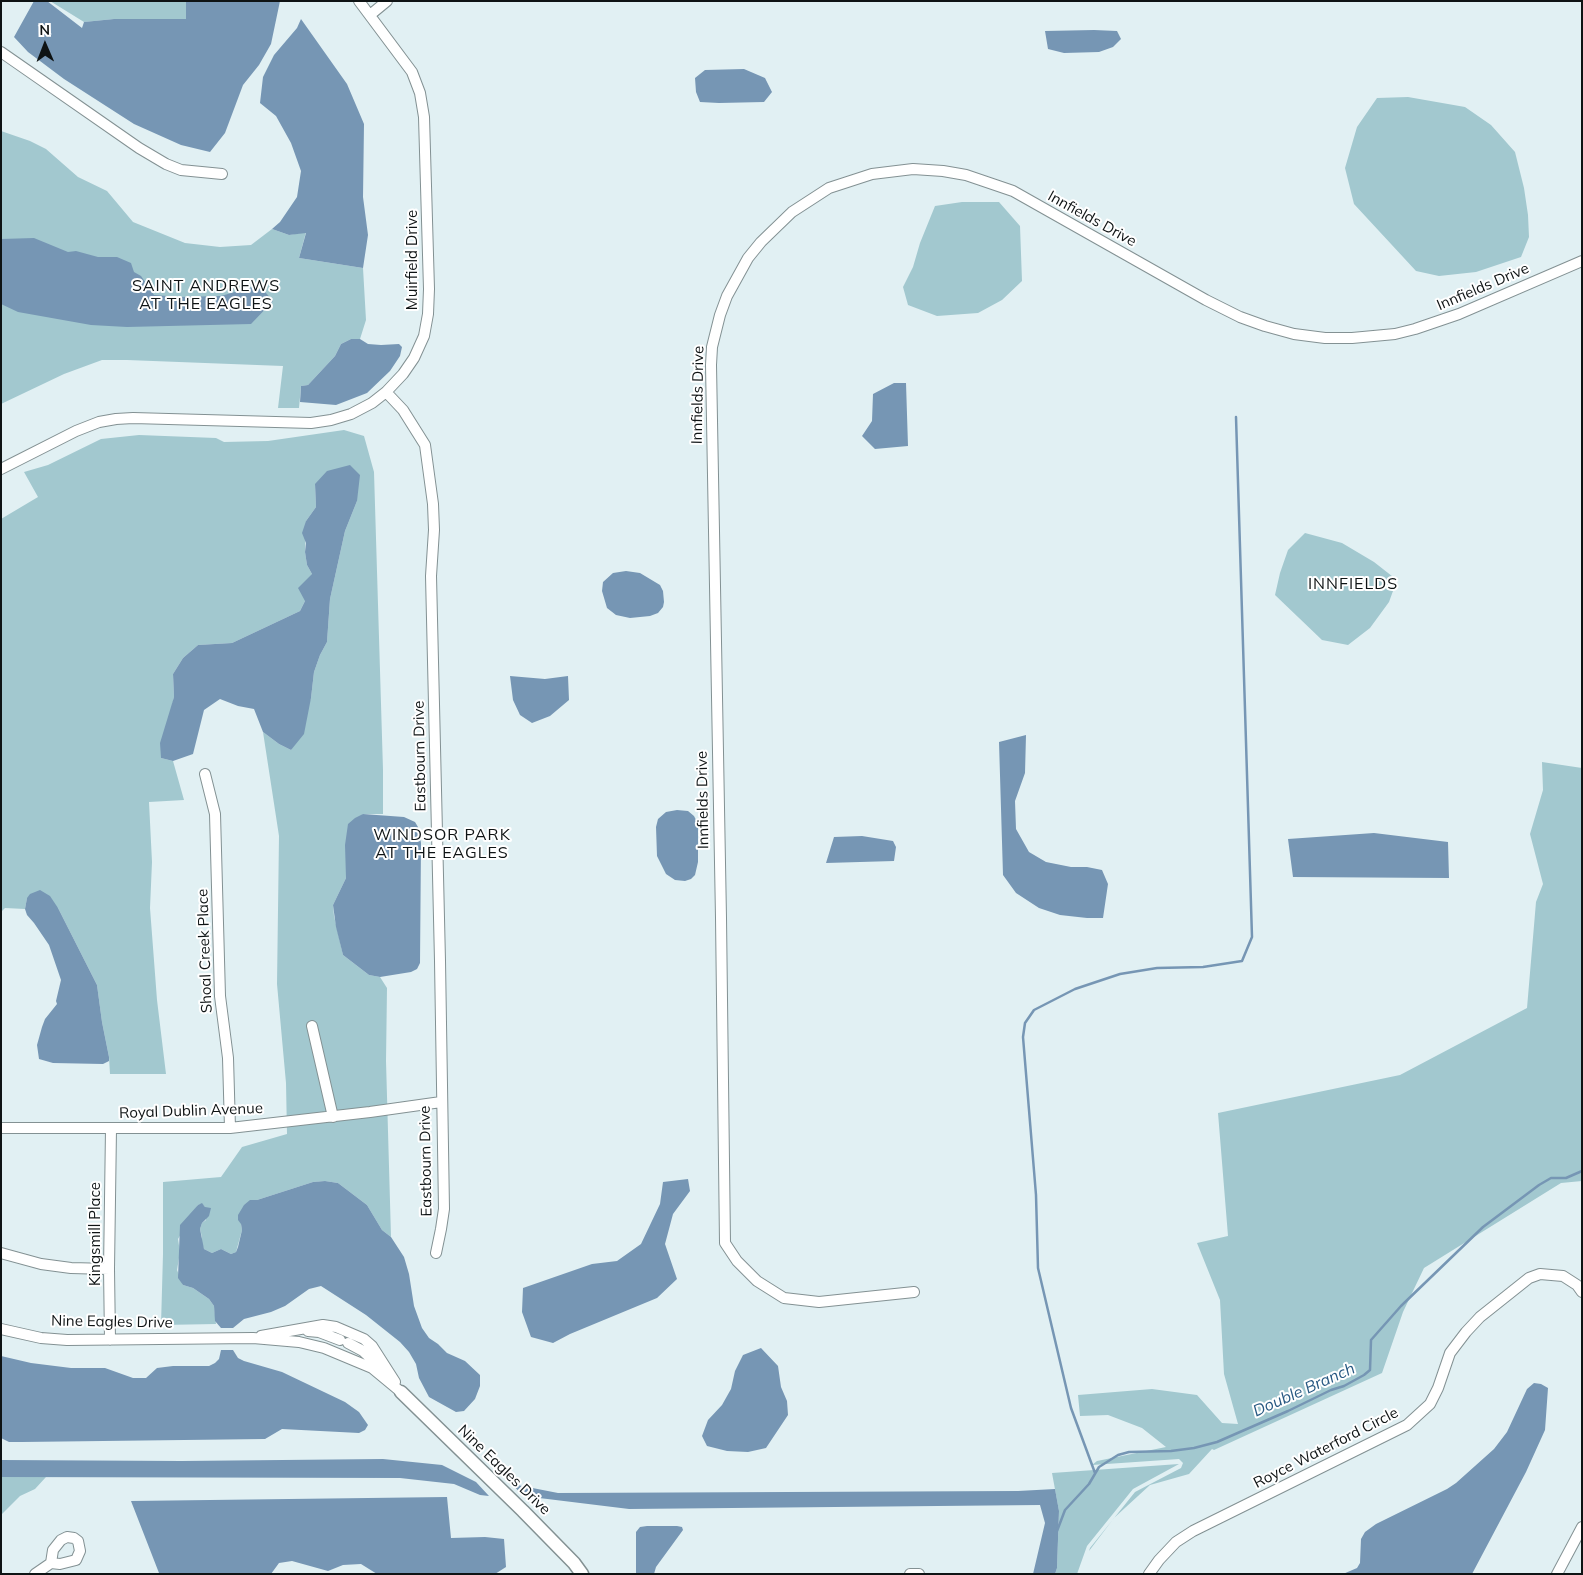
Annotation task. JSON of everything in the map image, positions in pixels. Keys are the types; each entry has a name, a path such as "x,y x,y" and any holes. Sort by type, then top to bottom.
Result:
{"street":[{"name":"Muirfield Drive","path":"1,468 76,431 99,422 133,418 311,423 331,420 351,414 372,403 386,392 403,374 414,358 424,336 428,314 429,289 424,117 420,93 412,72 359,1"},
{"path":"370,15 387,1"},
{"path":"1,52 139,148 166,164 181,170 222,174"},
{"name":"Innfields Drive","path":"914,1292 819,1302 784,1298 757,1281 736,1261 725,1243 711,365 712,347 720,315 727,296 748,258 760,242 792,212 829,188 872,174 913,169 966,174 1013,191 1206,300 1240,317 1294,334 1325,338 1352,338 1394,334 1415,329 1459,314 1582,261"},
{"name":"Eastbourn Drive","path":"386,392 403,410 426,445 433,495 434,530 431,576 444,1209 436,1253"},
{"name":"Shoal Creek Place","path":"205,774 215,814 220,996 228,1058 230,1128"},
{"path":"312,1026 333,1117"},
{"name":"Royal Dublin Avenue","path":"1,1128 230,1128 333,1117 441,1102"},
{"name":"Kingsmill Place","path":"110,1340 111,1129"},
{"path":"1,1253 41,1264 71,1268 109,1269"},
{"name":"Royce Waterford Circle","path":"1149,1574 1176,1542 1193,1531 1407,1425 1430,1404 1438,1388 1450,1353 1466,1332 1480,1317 1529,1278 1540,1274 1563,1276 1577,1285 1582,1292"},
{"name":"Nine Eagles Drive","path":"253,1338 323,1325 336,1327 364,1339 372,1346 401,1392"},
{"name":"Nine Eagles Drive","path":"1,1329 41,1338 67,1340 253,1338 299,1342 324,1348 372,1368 401,1392 530,1518 574,1563 582,1574"},
{"name":"Nine Eagles Drive","path":"297,1329 318,1332 344,1341 363,1351 377,1362 401,1392"},
{"path":"1557,1574 1582,1527"},
{"path":"35,1574 50,1563"},
{"path":"910,1574 919,1574"}],"shaded area":[{"path":"34,1 47,1 82,28 84,22 114,19 186,19 186,1 280,1 271,44 259,65 243,85 225,133 210,152 181,145 134,124 64,79 28,52 14,37"},
{"path":"50,1 186,1 186,19 114,19 84,22"},
{"path":"301,19 347,84 364,124 363,197 368,235 363,268 299,258 306,233 289,235 272,229 280,222 297,197 301,171 291,143 276,116 260,103 263,77 274,55 297,28"},
{"path":"1045,31 1117,31 1121,39 1113,47 1099,52 1064,53 1048,49"},
{"path":"744,69 765,78 772,92 764,102 700,102 696,92 695,78 705,70"},
{"path":"1408,97 1465,107 1491,125 1515,152 1524,188 1528,215 1529,237 1521,257 1476,272 1439,276 1416,271 1354,204 1345,168 1357,127 1377,98"},
{"path":"1,131 46,149 78,177 107,191 133,222 185,243 220,247 251,245 272,229 289,235 306,232 299,258 363,268 366,320 360,339 351,339 341,344 335,356 308,385 301,386 299,408 278,408 283,366 127,360 102,360 64,374 1,404"},
{"path":"962,202 999,202 1020,226 1022,281 1002,300 978,313 937,316 908,305 903,287 913,267 920,243 935,206"},
{"path":"34,238 68,252 76,251 98,257 117,257 131,263 134,272 141,276 154,295 180,297 221,296 259,285 273,301 251,324 127,327 91,325 18,312 1,304 1,239"},
{"path":"351,339 360,339 368,344 399,344 402,347 400,356 390,371 367,393 336,405 300,402 301,386 308,385 335,356 341,344"},
{"path":"894,383 906,383 908,446 875,449 862,436 872,421 873,394"},
{"path":"344,430 364,436 374,472 383,814 363,814 346,864 346,878 333,905 343,955 369,975 380,977 387,988 386,1061 391,1237 382,1230 367,1205 338,1183 313,1182 257,1200 241,1224 242,1230 236,1252 231,1254 221,1249 212,1253 204,1249 202,1244 200,1229 202,1223 206,1220 205,1207 202,1204 198,1205 178,1239 180,1252 177,1270 183,1285 193,1288 209,1299 214,1306 216,1324 161,1325 163,1182 221,1177 242,1147 287,1134 286,1083 277,984 279,836 263,732 291,750 311,698 314,672 327,642 330,599 345,531 357,501 315,484 316,507 306,521 305,552 307,565 312,574 305,601 300,611 232,643 198,645 183,658 173,674 174,697 161,758 173,761 184,800 149,802 152,862 150,908 157,1000 166,1074 110,1074 97,985 58,908 27,898 25,909 5,908 1,912 1,519 38,497 24,472 48,465 101,439 139,435 216,438 224,442 268,441"},
{"path":"350,465 360,475 357,501 345,531 330,599 327,642 314,672 304,734 291,750 263,732 254,709 238,706 220,699 204,710 193,754 173,761 161,758 160,743 174,697 173,674 183,658 198,645 232,643 300,611 305,601 298,588 312,574 307,565 306,543 302,533 306,521 316,507 315,484 327,471"},
{"path":"1305,533 1342,543 1374,562 1397,580 1389,602 1370,628 1348,645 1322,640 1275,595 1288,550"},
{"path":"626,571 640,573 660,585 663,591 664,602 663,607 658,613 650,616 630,618 616,615 607,608 602,591 603,582 613,573"},
{"path":"510,676 545,679 568,676 569,700 550,716 532,723 520,715 513,700"},
{"path":"1026,735 1025,773 1015,801 1016,829 1029,852 1046,862 1102,870 1108,884 1103,918 1060,915 1039,908 1016,893 1003,875 999,742"},
{"path":"1542,762 1582,768 1582,1181 1561,1183 1424,1268 1403,1312 1382,1373 1214,1450 1212,1449 1189,1474 1150,1485 1114,1518 1135,1492 1181,1468 1183,1463 1179,1459 1092,1465 1097,1461 1166,1447 1142,1428 1108,1415 1080,1416 1078,1395 1152,1389 1197,1395 1222,1423 1238,1424 1224,1374 1220,1300 1197,1243 1228,1236 1218,1113 1400,1075 1527,1008 1536,902 1543,884 1530,834 1543,790"},
{"path":"688,811 694,816 698,824 698,862 695,875 685,881 675,880 666,874 657,856 656,827 658,819 666,812"},
{"path":"363,814 404,817 415,822 418,827 421,843 420,963 417,969 411,972 380,977 369,975 343,955 333,905 346,878 345,845 348,824"},
{"path":"1374,833 1448,842 1449,878 1293,877 1288,839"},
{"path":"862,836 893,841 896,847 894,861 826,863 834,837"},
{"path":"40,890 50,896 58,908 97,985 109,1057 109,1061 103,1064 53,1063 39,1059 37,1045 42,1027 45,1019 57,1004 61,980 49,945 27,915 25,909 27,898 30,894"},
{"path":"688,1179 690,1191 673,1214 665,1244 677,1279 657,1298 570,1334 553,1343 531,1337 522,1312 523,1288 592,1264 617,1261 641,1244 660,1204 663,1182"},
{"path":"313,1182 338,1183 367,1205 382,1230 391,1237 404,1257 414,1306 422,1328 429,1338 447,1353 465,1361 480,1375 480,1386 475,1399 464,1411 456,1412 429,1397 419,1378 416,1364 400,1342 366,1315 321,1286 309,1289 285,1306 271,1312 244,1319 233,1328 221,1328 215,1321 214,1306 209,1299 193,1288 183,1285 178,1278 180,1225 198,1205 202,1203 205,1207 211,1208 209,1216 202,1223 200,1229 204,1249 212,1253 221,1249 231,1254 236,1252 242,1230 238,1215 244,1205 250,1200 257,1200"},
{"path":"761,1348 778,1366 781,1387 787,1401 788,1415 766,1448 748,1452 727,1451 707,1446 702,1436 708,1420 722,1405 731,1389 735,1371 743,1355"},
{"path":"221,1350 233,1350 238,1358 244,1361 282,1372 345,1402 359,1412 368,1425 365,1430 359,1433 282,1429 265,1439 9,1442 1,1438 1,1356 31,1363 71,1368 105,1368 133,1378 146,1378 157,1368 209,1366 219,1359"},
{"path":"1534,1383 1548,1388 1545,1430 1526,1472 1472,1574 1343,1574 1357,1568 1360,1563 1361,1539 1365,1532 1376,1524 1447,1489 1494,1449 1507,1432 1527,1389"},
{"path":"383,1459 442,1465 476,1482 489,1496 480,1495 454,1484 400,1478 1,1477 1,1460"},
{"path":"1179,1464 1133,1489 1087,1546 1077,1574 1055,1574 1057,1568 1059,1511 1052,1473"},
{"path":"1,1477 46,1477 35,1489 20,1496 1,1515"},
{"path":"512,1484 558,1493 1018,1491 1055,1489 1059,1511 1057,1568 1055,1574 1033,1574 1045,1523 1040,1505 629,1509 523,1496"},
{"path":"447,1497 451,1538 485,1537 504,1539 506,1567 495,1574 377,1574 361,1564 343,1565 328,1571 292,1561 279,1563 271,1574 161,1574 131,1501"},
{"path":"1112,1520 1089,1551 1090,1548"},
{"path":"677,1526 682,1527 683,1530 656,1567 654,1574 636,1574 636,1532 640,1527"}],"waterway":[{"path":"1095,1473 1071,1408 1038,1268 1036,1195 1023,1037 1025,1023 1034,1010 1075,989 1120,974 1157,968 1203,967 1242,961 1252,937 1236,417"},
{"name":"Double Branch","path":"1057,1531 1065,1510 1089,1484 1099,1467 1118,1455 1129,1452 1171,1451 1194,1448 1217,1442 1331,1390 1344,1386 1364,1375 1370,1370 1371,1340 1401,1306 1483,1227 1551,1178 1566,1178 1582,1171"}],"district":[{"name":"SAINT ANDREWS AT THE EAGLES","path":"206,295"},
{"name":"INNFIELDS","path":"1353,584"},
{"name":"WINDSOR PARK AT THE EAGLES","path":"442,844"}]}
